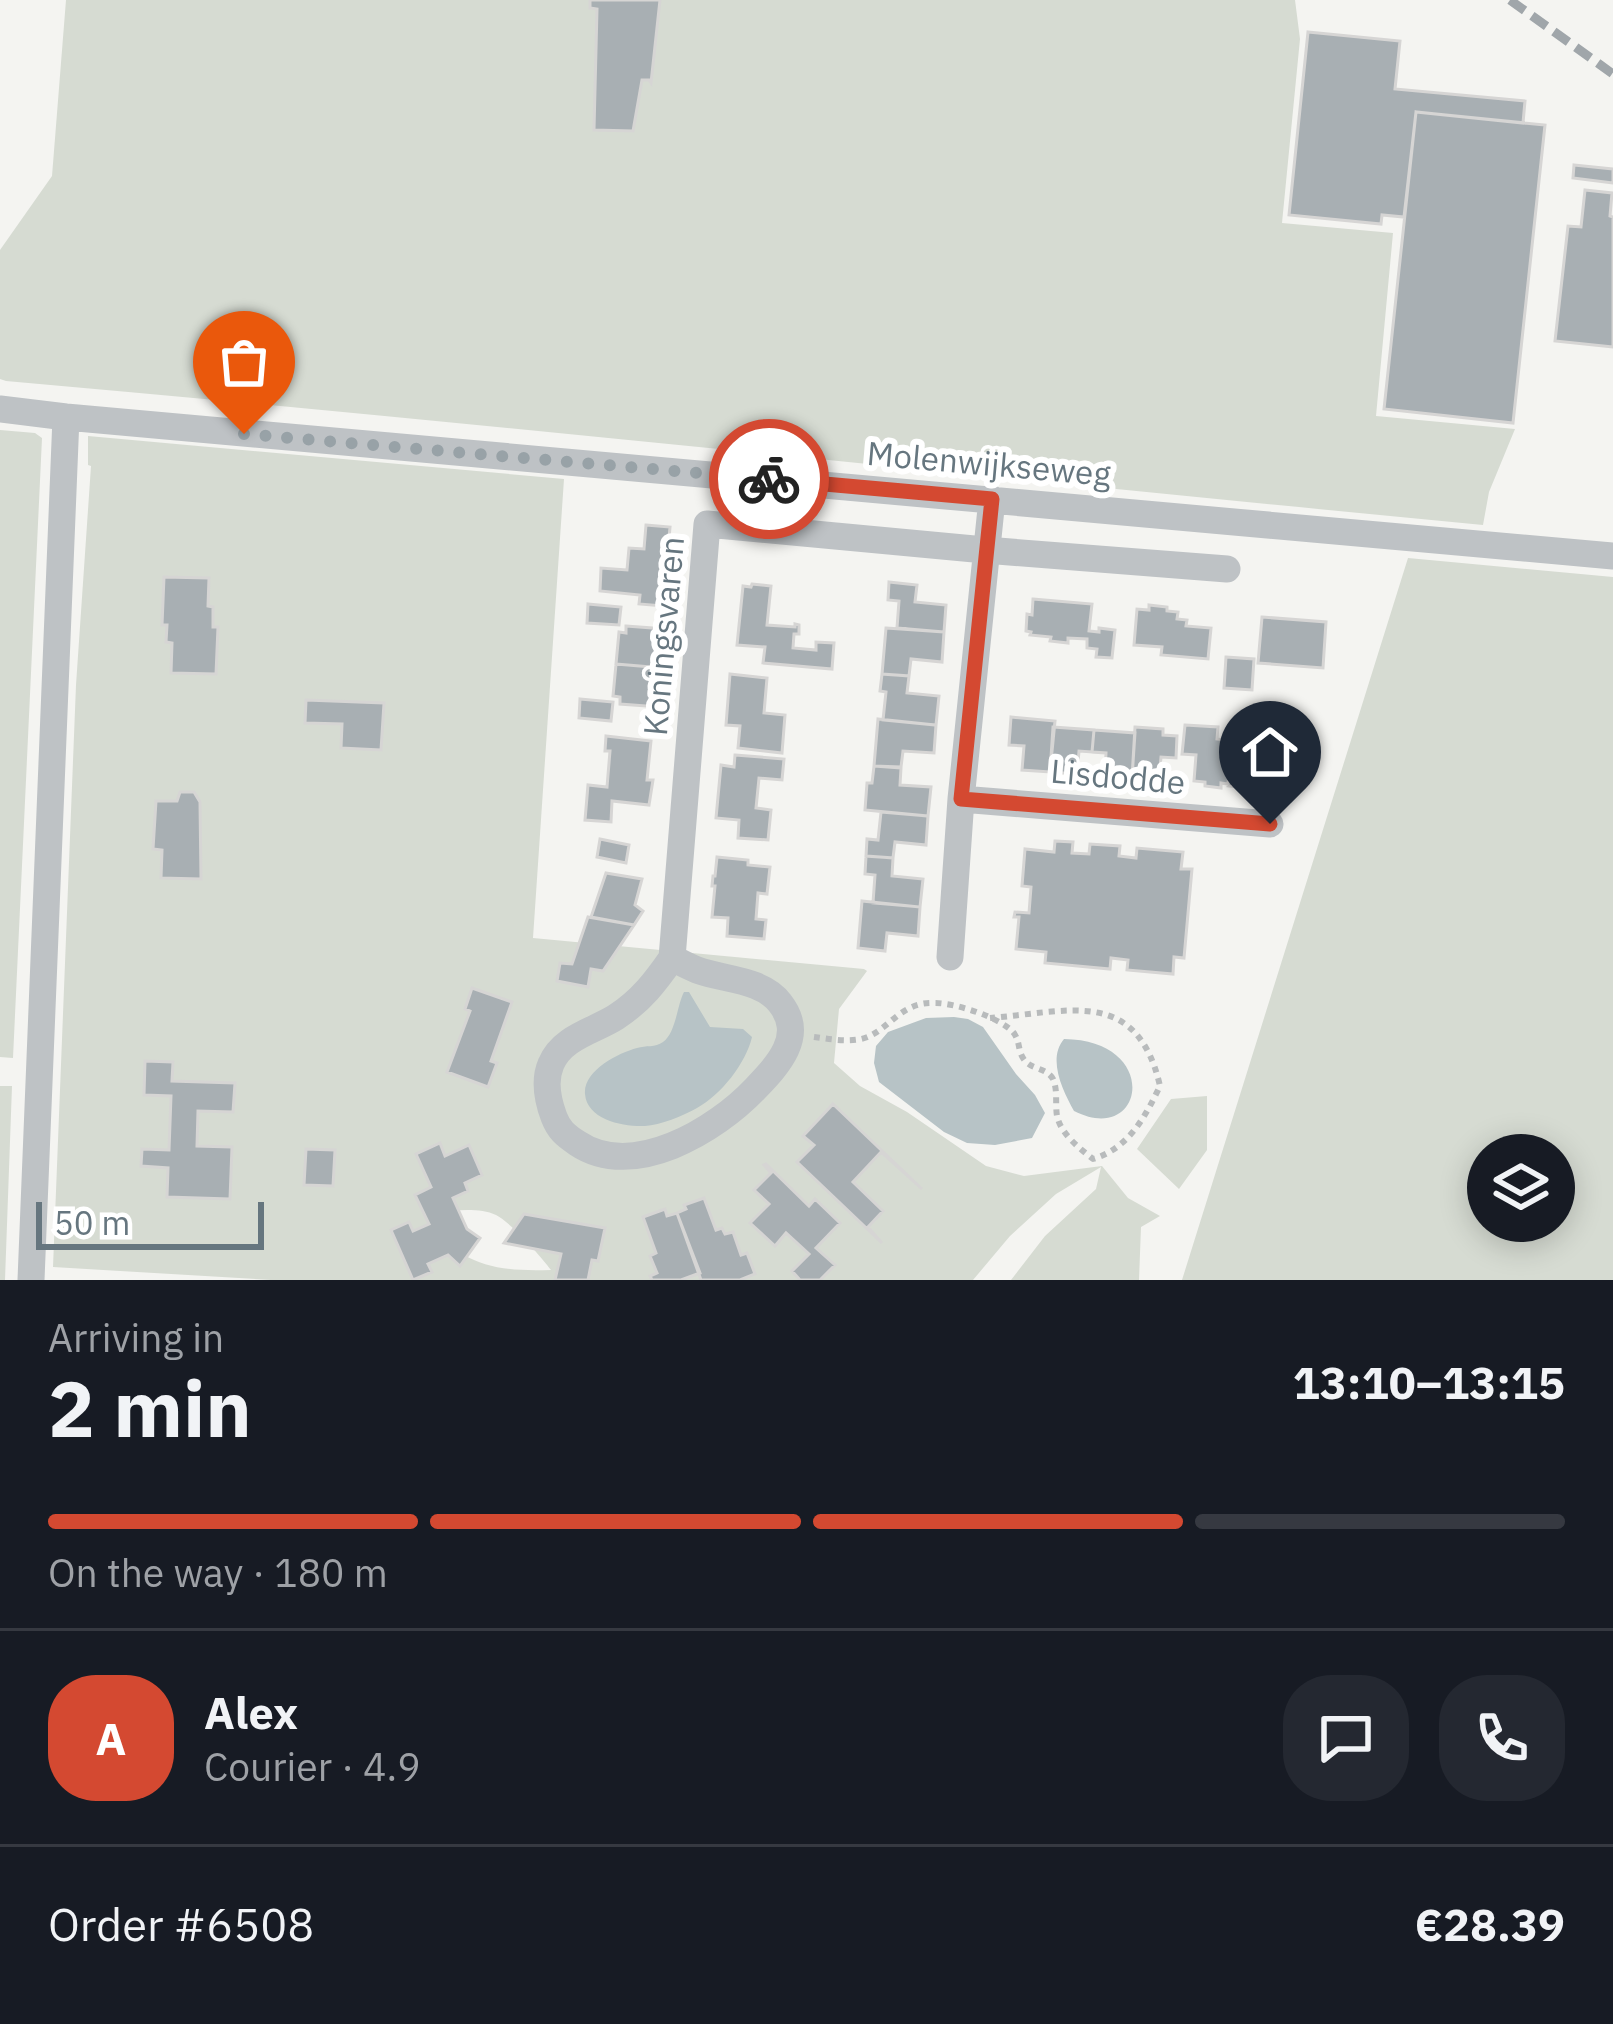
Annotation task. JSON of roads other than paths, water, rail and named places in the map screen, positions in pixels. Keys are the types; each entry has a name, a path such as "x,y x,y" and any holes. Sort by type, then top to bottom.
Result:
{"street":[{"name":"Molenwijkseweg","path":"0,409 1613,556"},
{"path":"31,1280 66,417"},
{"path":"950,957 992,499"},
{"name":"Koningsvaren","path":"672,958 707,524 985,550"},
{"path":"985,550 1226,569"},
{"name":"Lisdodde","path":"961,799 1270,824"},
{"path":"672,958 695,970 760,987 778,1000 789,1018 790,1034 781,1061 738,1107 671,1147 625,1156 589,1151 558,1130 547,1099 550,1065 568,1042 617,1016 648,992 672,958"}],"railway":[{"path":"1510,0 1613,74"}]}
